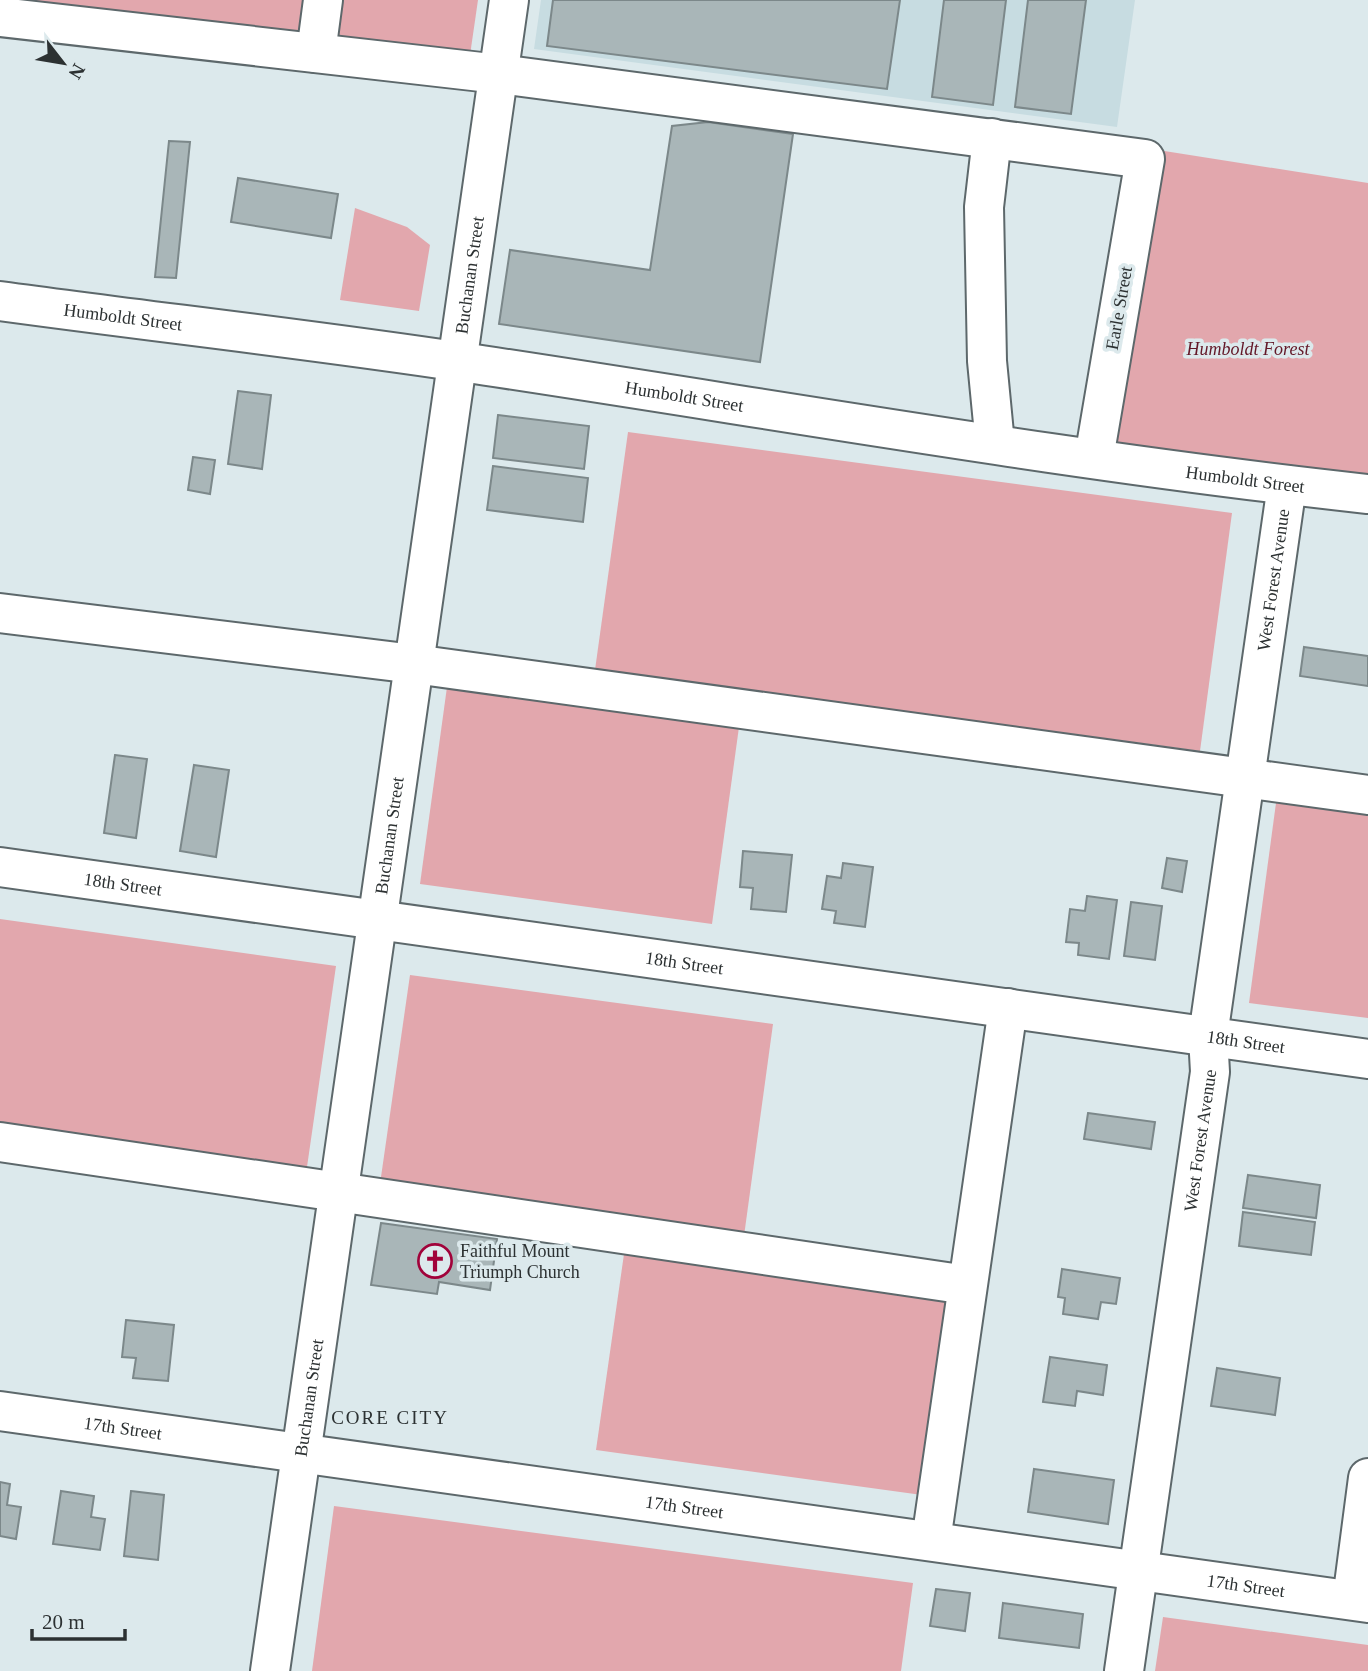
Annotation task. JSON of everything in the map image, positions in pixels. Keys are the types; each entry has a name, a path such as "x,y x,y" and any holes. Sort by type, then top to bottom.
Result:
{"street":[{"path":"316,53 323,0"},
{"name":"Buchanan Street","path":"270,1671 509,0"},
{"path":"0,17 499,74 992,138 984,207 987,361 995,444"},
{"name":"Earle Street","path":"992,138 1144,159 1094,458"},
{"name":"Humboldt Street","path":"0,301 458,362 995,444 1368,494"},
{"name":"West Forest Avenue","path":"1124,1671 1210,1072 1208,1036 1287,485"},
{"path":"0,613 414,664 1368,794"},
{"name":"18th Street","path":"0,867 1368,1059"},
{"path":"930,1541 1008,1008"},
{"path":"0,1142 967,1284"},
{"name":"17th Street","path":"0,1411 1360,1602"},
{"path":"1360,1602 1368,1478"}],"shaded area":[{"path":"541,0 1135,0 1117,127 534,49"}],"green space":[{"path":"0,0 304,0 298,41"},
{"path":"336,0 478,0 469,62 330,44"},
{"name":"Humboldt Forest","path":"1158,150 1368,183 1368,489 1111,449"},
{"path":"355,208 407,227 430,245 419,311 340,300"},
{"path":"628,432 1232,513 1200,751 595,670"},
{"path":"447,687 739,727 712,924 420,884"},
{"path":"1276,803 1368,815 1368,1018 1249,1003"},
{"path":"0,919 336,966 307,1167 0,1124"},
{"path":"410,975 773,1024 744,1236 380,1184"},
{"path":"625,1247 951,1293 922,1495 596,1450"},
{"path":"334,1506 913,1583 901,1671 312,1671"},
{"path":"1163,1617 1368,1645 1368,1671 1155,1671"}],"building":[{"path":"553,0 900,0 887,89 547,46"},
{"path":"944,0 1006,0 993,105 932,97"},
{"path":"1028,0 1086,0 1071,114 1015,107"},
{"path":"708,122 793,134 760,362 499,324 510,250 650,270 672,126"},
{"path":"169,141 190,142 176,278 155,277"},
{"path":"238,178 338,194 331,238 231,222"},
{"path":"238,391 271,395 262,469 228,464"},
{"path":"498,415 589,426 584,469 493,458"},
{"path":"193,457 215,460 210,494 188,490"},
{"path":"493,466 588,478 583,522 487,510"},
{"path":"1304,647 1368,656 1368,686 1300,676"},
{"path":"115,755 147,759 136,838 104,833"},
{"path":"194,765 229,770 216,857 180,851"},
{"path":"743,851 792,855 786,912 751,909 753,888 740,887"},
{"path":"1167,858 1187,861 1182,892 1162,888"},
{"path":"843,863 873,867 865,927 834,923 836,911 822,909 827,876 841,878"},
{"path":"1087,896 1117,900 1109,959 1078,955 1079,943 1066,942 1070,909 1085,911"},
{"path":"1131,902 1162,906 1155,960 1124,956"},
{"path":"1088,1113 1155,1122 1151,1149 1084,1139"},
{"path":"1248,1175 1320,1185 1316,1218 1243,1208"},
{"path":"1243,1212 1315,1222 1311,1255 1239,1246"},
{"name":"Faithful Mount Triumph Church","path":"381,1223 497,1239 490,1290 439,1282 437,1294 371,1285"},
{"path":"1062,1269 1120,1278 1116,1304 1101,1302 1098,1319 1063,1314 1065,1298 1058,1297"},
{"path":"126,1320 174,1325 168,1381 133,1378 136,1358 122,1357"},
{"path":"1050,1357 1107,1365 1103,1395 1077,1391 1075,1406 1043,1402"},
{"path":"1217,1368 1280,1378 1275,1415 1211,1406"},
{"path":"1034,1469 1114,1480 1108,1524 1028,1512"},
{"path":"0,1482 10,1484 7,1505 21,1507 16,1539 0,1536"},
{"path":"61,1491 94,1496 91,1517 105,1519 100,1550 53,1544"},
{"path":"131,1491 164,1495 158,1560 124,1556"},
{"path":"936,1589 970,1593 965,1631 930,1626"},
{"path":"1003,1603 1083,1614 1079,1648 999,1638"}],"place":[{"name":"Faithful Mount Triumph Church","path":"435,1261"}],"district":[{"name":"CORE CITY","path":"390,1417"}]}
